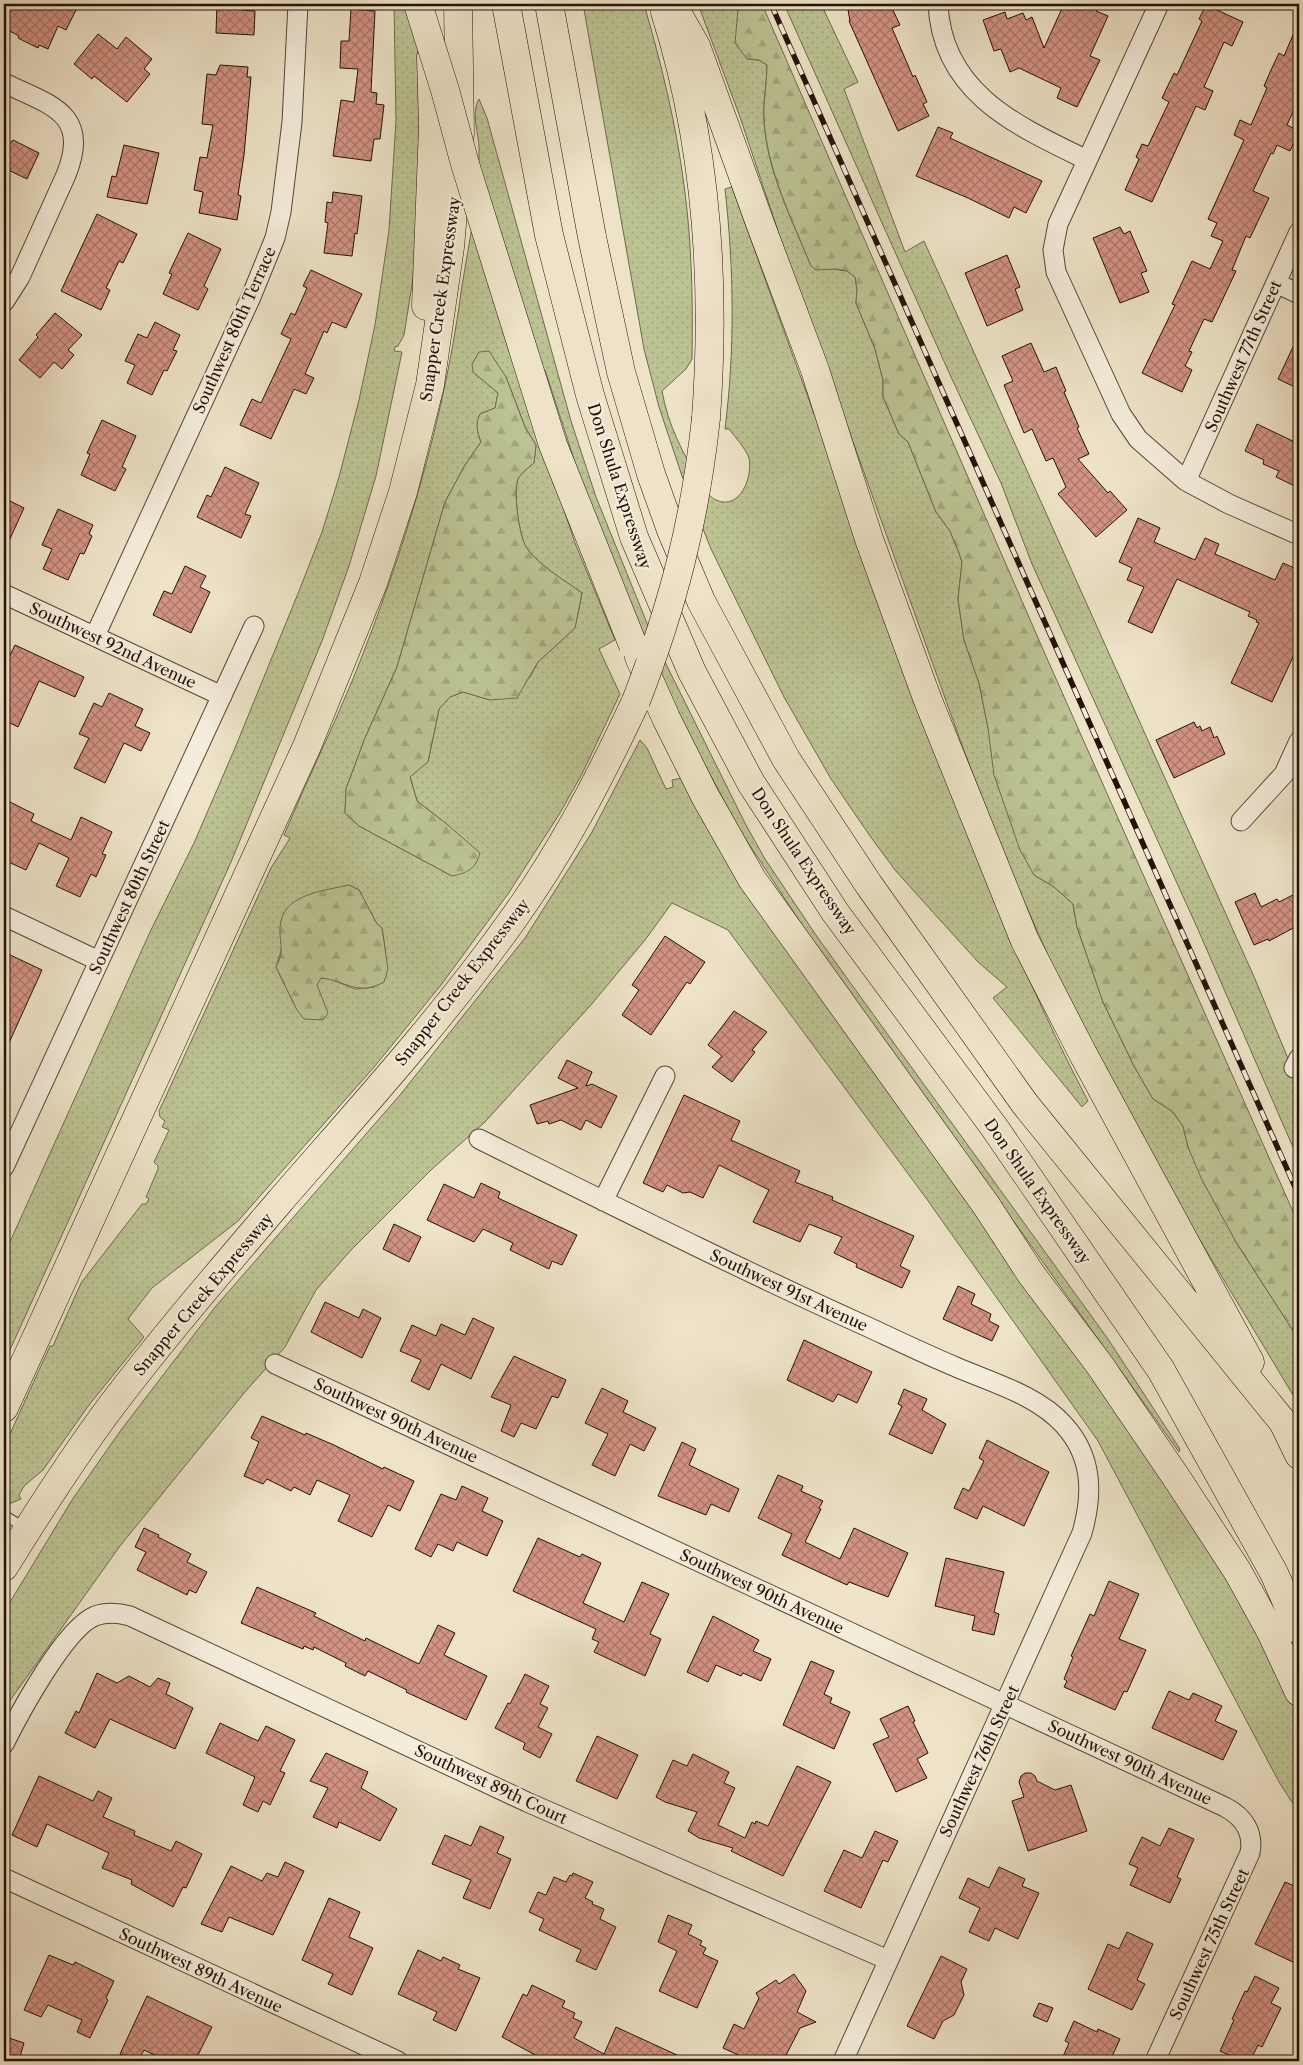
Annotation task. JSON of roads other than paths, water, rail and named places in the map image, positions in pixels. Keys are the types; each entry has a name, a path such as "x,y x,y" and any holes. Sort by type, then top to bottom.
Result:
{"highway":[{"path":"418,4 445,90 465,164 553,445 633,645 666,718 705,796 752,879 986,1205 1031,1274 1099,1364 1173,1472 1238,1572 1271,1632 1299,1692"},
{"path":"426,4 431,45 433,127 426,293 430,385"},
{"name":"Snapper Creek Expressway","path":"4,1408 306,746 338,673 389,538 430,385 450,247 460,133 458,4"},
{"name":"Don Shula Expressway","path":"506,4 549,235 590,395 634,537 692,672 751,783 835,912 994,1127 1161,1370 1274,1573 1299,1630"},
{"name":"Don Shula Expressway","path":"549,4 594,246 619,363 651,474 671,530 701,601 786,759 874,893 1025,1104 1283,1422 1299,1455"},
{"name":"Snapper Creek Expressway","path":"4,1567 84,1444 165,1338 414,1047 512,920 579,816 608,761 636,701 661,633 677,581 696,500 706,418 711,310 704,202 690,113 663,4"},
{"path":"672,4 696,46 760,226 815,370 869,539 927,698 1026,941 1088,1063 1283,1422"}],"street":[{"name":"Southwest 80th Terrace","path":"95,636 252,297 275,238 281,212 292,122 298,4"},
{"path":"938,4 941,33 955,65 971,87 986,102 1008,118 1087,160"},
{"path":"1159,4 1058,224 1053,250 1056,272 1125,422 1145,447 1186,481 1229,504 1299,535"},
{"path":"4,83 46,103 61,113 69,121 75,143 73,160 20,277 4,302"},
{"name":"Southwest 77th Street","path":"1186,481 1299,232"},
{"path":"1276,283 1299,294"},
{"name":"Southwest 92nd Avenue","path":"4,594 222,696"},
{"name":"Southwest 80th Street","path":"4,1167 254,626"},
{"path":"1241,821 1284,774 1299,741"},
{"path":"4,916 99,961"},
{"path":"603,1201 664,1076"},
{"name":"Southwest 91st Avenue","path":"479,1140 824,1307 1026,1397 1058,1419 1079,1443 1084,1455"},
{"name":"Southwest 90th Avenue","path":"275,1364 1226,1807 1238,1815 1246,1824"},
{"name":"Southwest 76th Street","path":"843,2061 1082,1534 1089,1504 1084,1455"},
{"name":"Southwest 89th Court","path":"4,1744 23,1709 65,1644 78,1628 94,1616 111,1613 130,1616 527,1802 888,1960"},
{"name":"Southwest 75th Street","path":"1155,2061 1247,1860 1251,1842 1246,1824"},
{"name":"Southwest 89th Avenue","path":"4,1878 398,2061"}],"lane":[{"path":"4,1514 27,1529"}],"railway":[{"path":"771,4 1299,1196"}]}
